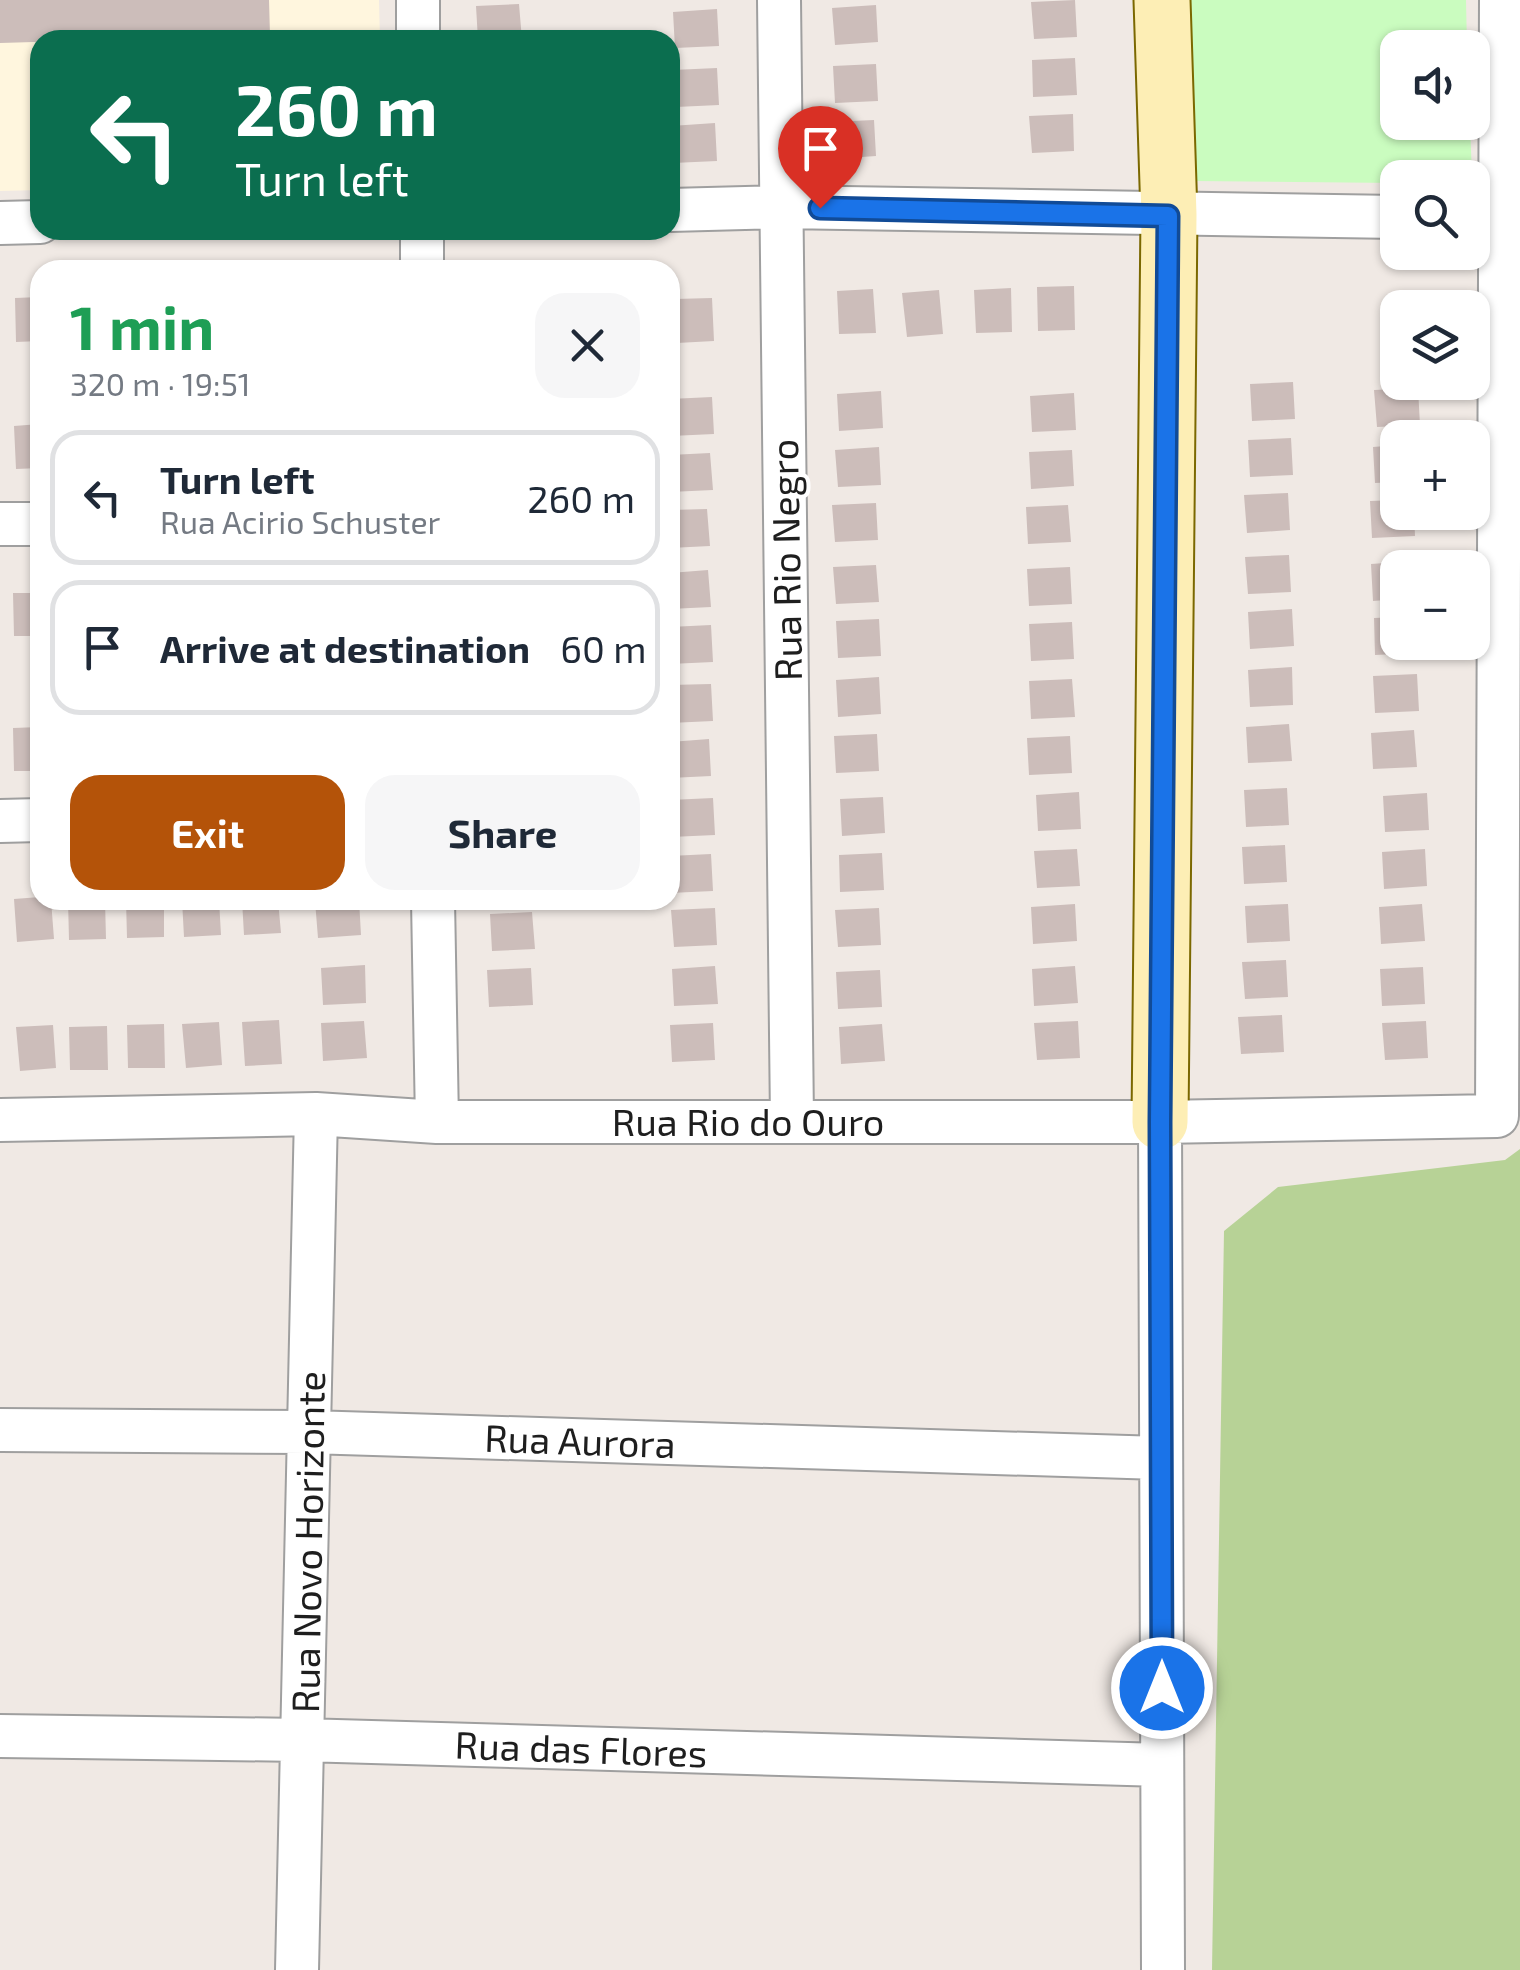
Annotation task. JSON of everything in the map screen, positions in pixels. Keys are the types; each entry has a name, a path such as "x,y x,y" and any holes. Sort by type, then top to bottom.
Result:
{"street":[{"path":"418,0 418,30"},
{"name":"Rua Rio Negro","path":"779,0 792,1120"},
{"path":"1162,0 1168,216 1160,1122 1163,1970"},
{"path":"1497,217 1502,0"},
{"path":"680,210 1380,217"},
{"name":"Rua Rio do Ouro","path":"0,1120 316,1114 437,1122 1160,1122 1497,1116 1497,217"},
{"path":"0,223 30,222"},
{"path":"0,524 30,524"},
{"path":"0,820 30,820"},
{"path":"434,910 437,1122"},
{"name":"Rua Novo Horizonte","path":"297,1970 316,1114"},
{"name":"Rua Aurora","path":"0,1430 309,1432 1160,1458"},
{"name":"Rua das Flores","path":"0,1736 302,1740 1162,1765"}],"shaded area":[{"path":"0,0 379,0 380,30 30,30 30,190 0,191"}],"green space":[{"path":"1191,0 1466,0 1467,30 1380,30 1380,140 1471,140 1471,160 1380,160 1380,183 1194,181"},
{"path":"1520,1149 1520,1970 1212,1970 1224,1231 1278,1187 1505,1160"}],"building":[{"path":"0,0 269,0 270,30 30,30 30,42 0,43"},
{"path":"1075,0 1077,37 1034,39 1031,2"},
{"path":"519,4 521,30 477,30 476,6"},
{"path":"876,5 878,42 835,45 832,8"},
{"path":"717,9 719,46 680,48 680,30 674,30 673,12"},
{"path":"1075,58 1077,95 1033,97 1032,60"},
{"path":"876,64 878,101 835,103 833,66"},
{"path":"717,68 719,105 680,107 680,70"},
{"path":"1073,114 1074,151 1032,153 1029,116"},
{"path":"874,120 876,156 833,159 830,122"},
{"path":"715,123 717,161 680,163 680,125"},
{"path":"1074,286 1075,330 1038,331 1037,287"},
{"path":"1011,288 1012,332 976,333 974,290"},
{"path":"873,289 876,333 839,334 837,291"},
{"path":"939,290 943,334 907,337 902,293"},
{"path":"30,297 30,341 16,342 15,298"},
{"path":"712,298 714,341 680,343 680,299"},
{"path":"1293,382 1295,419 1252,421 1250,384"},
{"path":"1374,390 1380,390 1380,400 1419,400 1420,420 1380,420 1377,427"},
{"path":"881,391 883,428 839,431 837,394"},
{"path":"1074,393 1076,430 1032,432 1030,396"},
{"path":"712,397 714,434 680,436 680,399"},
{"path":"30,425 30,468 16,469 14,426"},
{"path":"1291,438 1293,475 1250,477 1248,440"},
{"path":"1380,446 1380,483 1375,483 1373,447"},
{"path":"879,447 881,485 838,487 835,450"},
{"path":"1072,450 1074,486 1031,489 1029,452"},
{"path":"710,453 713,490 680,492 680,454"},
{"path":"1288,493 1290,530 1247,533 1244,495"},
{"path":"1370,501 1380,501 1380,530 1415,530 1415,536 1372,538"},
{"path":"876,503 878,540 835,542 832,505"},
{"path":"1068,505 1071,542 1028,544 1026,507"},
{"path":"707,509 710,546 680,548 680,510"},
{"path":"1289,555 1291,592 1248,594 1245,557"},
{"path":"1380,563 1380,600 1373,601 1371,564"},
{"path":"876,565 879,602 836,604 833,567"},
{"path":"1070,567 1072,604 1029,606 1027,569"},
{"path":"708,570 711,607 680,609 680,572"},
{"path":"13,593 30,593 30,636 14,636"},
{"path":"1292,609 1294,646 1250,649 1248,612"},
{"path":"1374,618 1380,618 1380,655 1375,655"},
{"path":"879,619 881,656 838,658 836,621"},
{"path":"1072,622 1074,659 1031,661 1029,624"},
{"path":"711,625 713,662 680,664 680,627"},
{"path":"1292,667 1293,705 1250,707 1248,670"},
{"path":"1417,674 1419,711 1375,713 1373,676"},
{"path":"879,677 881,714 838,717 836,680"},
{"path":"1072,679 1075,717 1031,719 1029,681"},
{"path":"711,684 713,721 680,723 680,685"},
{"path":"1289,724 1292,761 1248,763 1246,727"},
{"path":"30,727 30,771 14,771 13,728"},
{"path":"1414,730 1417,767 1373,769 1371,733"},
{"path":"877,734 879,771 836,773 834,736"},
{"path":"1070,736 1072,773 1029,775 1027,738"},
{"path":"709,739 711,776 680,778 680,741"},
{"path":"1287,788 1289,825 1246,827 1244,790"},
{"path":"1079,792 1081,829 1038,831 1036,795"},
{"path":"1427,793 1429,830 1385,832 1383,796"},
{"path":"883,797 885,833 842,836 840,799"},
{"path":"713,798 715,835 680,837 680,800"},
{"path":"1285,845 1287,882 1244,884 1242,847"},
{"path":"1077,849 1080,886 1037,888 1034,851"},
{"path":"1425,849 1427,886 1384,889 1382,852"},
{"path":"882,853 884,890 840,892 839,855"},
{"path":"711,854 713,891 680,893 680,856"},
{"path":"30,898 30,910 52,910 54,939 17,942 14,899"},
{"path":"1075,904 1077,941 1033,944 1031,907"},
{"path":"1288,904 1290,941 1247,943 1245,906"},
{"path":"1422,904 1425,941 1381,944 1379,907"},
{"path":"715,908 717,945 674,947 671,910"},
{"path":"879,908 881,945 838,947 835,910"},
{"path":"68,910 105,910 106,939 69,940"},
{"path":"126,910 164,910 164,937 127,938"},
{"path":"183,910 220,910 221,935 184,937"},
{"path":"243,910 279,910 281,933 244,935"},
{"path":"316,910 360,910 361,935 318,938"},
{"path":"532,912 535,949 492,951 490,914"},
{"path":"1286,960 1288,997 1245,999 1242,962"},
{"path":"365,965 366,1003 323,1005 321,968"},
{"path":"715,966 718,1004 674,1006 672,969"},
{"path":"1075,966 1078,1003 1034,1006 1032,969"},
{"path":"1423,967 1425,1004 1382,1006 1380,969"},
{"path":"531,968 533,1005 489,1007 487,970"},
{"path":"880,970 882,1007 838,1009 836,972"},
{"path":"1282,1015 1284,1052 1241,1054 1238,1017"},
{"path":"279,1020 282,1064 245,1066 242,1022"},
{"path":"364,1021 367,1058 323,1061 321,1023"},
{"path":"1078,1021 1080,1058 1037,1060 1034,1023"},
{"path":"1426,1021 1428,1058 1385,1060 1382,1023"},
{"path":"219,1022 222,1065 186,1068 182,1024"},
{"path":"713,1023 715,1060 672,1062 670,1025"},
{"path":"164,1024 165,1068 128,1068 127,1025"},
{"path":"882,1024 885,1061 841,1064 839,1027"},
{"path":"53,1025 56,1068 20,1071 16,1027"},
{"path":"107,1026 108,1070 70,1070 69,1027"}],"route":[{"path":"820,208 1168,216 1160,1122 1162,1688"}]}
